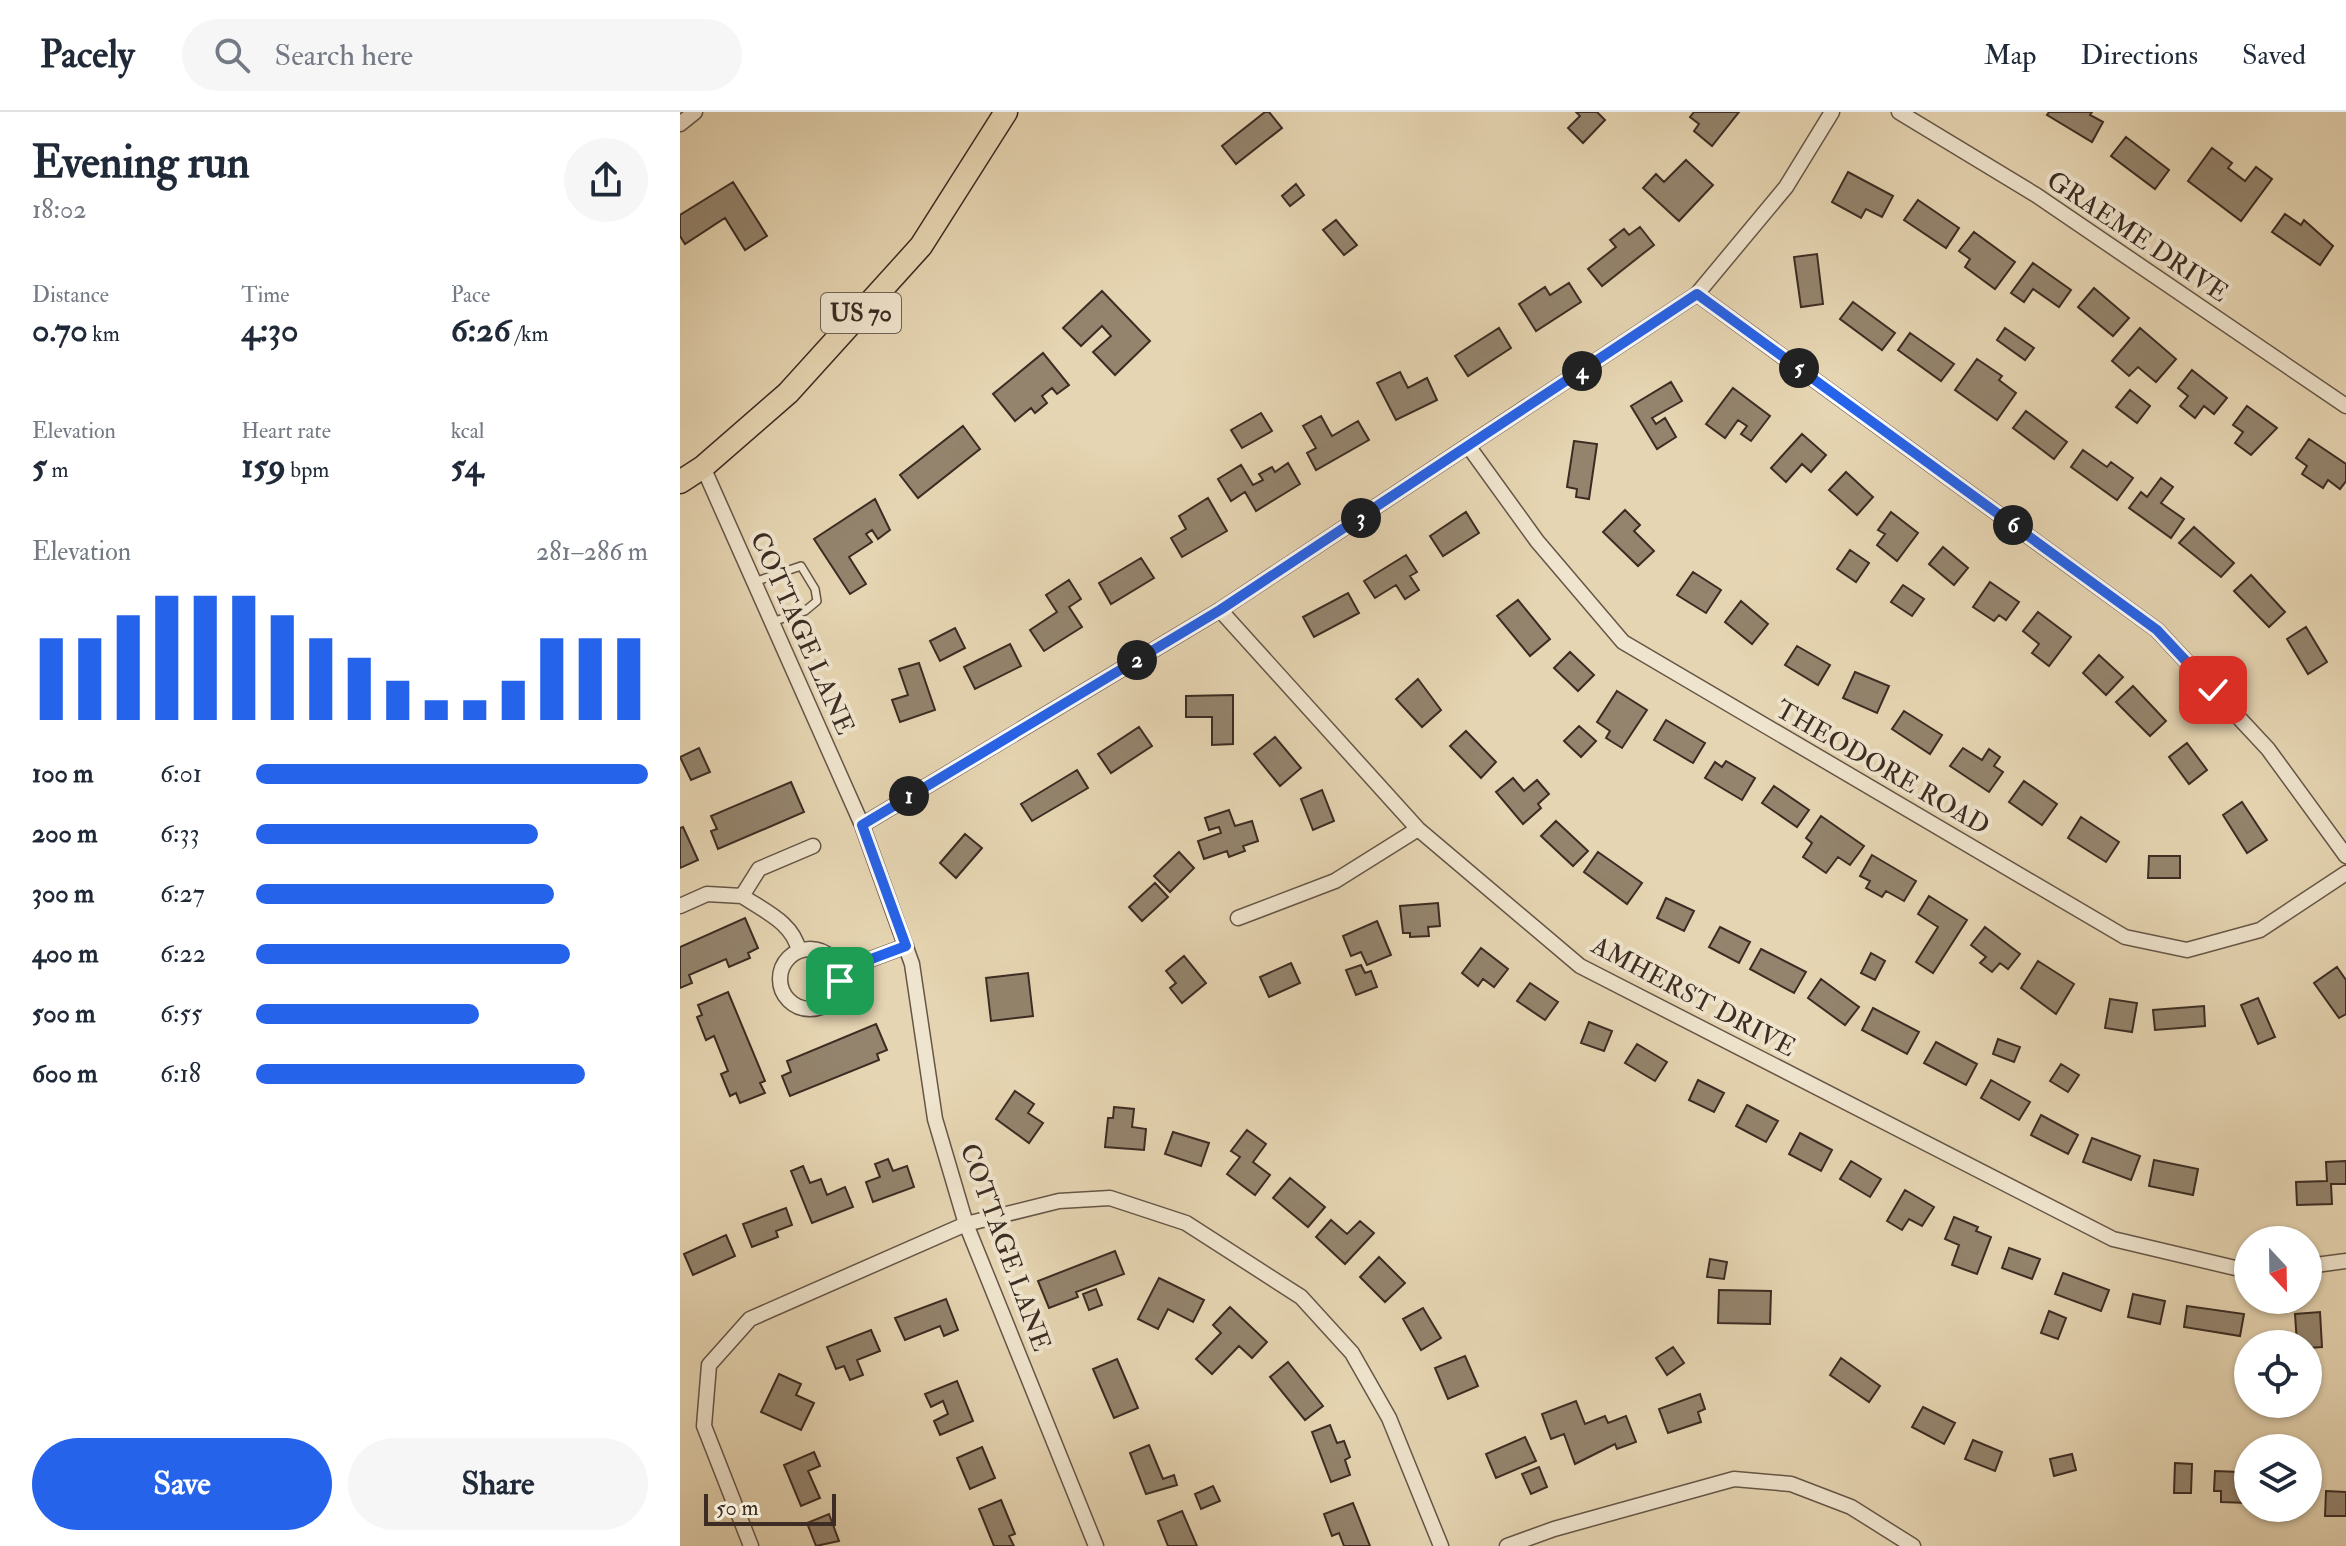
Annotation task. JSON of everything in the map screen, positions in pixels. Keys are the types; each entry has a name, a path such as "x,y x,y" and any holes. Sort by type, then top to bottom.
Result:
{"main road":[{"name":"US 70","path":"680,482 703,467 788,393 921,246 1006,112"}],"street":[{"path":"680,124 695,112"},
{"path":"862,825 1220,610 1697,294 1786,187 1832,112"},
{"name":"GRAEME DRIVE","path":"1899,112 2036,195 2346,406"},
{"path":"1697,294 2157,630 2268,749 2346,856"},
{"name":"THEODORE ROAD","path":"1469,447 1537,541 1623,642 2125,937 2187,950 2260,930 2346,873"},
{"name":"COTTAGE LANE","path":"703,467 862,825 912,964 935,1119 966,1224 1096,1546"},
{"name":"AMHERST DRIVE","path":"1220,610 1418,829 1580,966 2113,1239 2234,1268"},
{"path":"1238,918 1335,881 1418,829"},
{"path":"742,896 759,869 813,846"},
{"path":"680,906 707,894 742,896 788,926 796,936 799,951"},
{"path":"839,971 906,946"},
{"path":"809,949 828,955 839,971 840,981 832,999 815,1009 796,1006 782,992 780,973 790,956 799,951 809,949"},
{"path":"751,1546 704,1426 709,1365 750,1319 966,1224 1059,1201 1110,1198 1186,1223 1301,1297 1352,1353 1389,1418 1441,1546"},
{"path":"2322,1264 2346,1261"},
{"path":"1507,1546 1584,1520 1734,1479 1791,1484 1851,1507 1913,1546"}],"lane":[{"path":"754,582 801,566 815,589 817,601 805,611 772,622"}],"building":[{"path":"1269,112 1282,128 1236,164 1222,146"},
{"path":"1576,112 1597,112 1605,120 1583,143 1568,128 1580,116"},
{"path":"1694,112 1739,112 1712,146 1694,131 1699,124 1690,117"},
{"path":"2049,112 2092,112 2090,115 2103,122 2092,142 2047,115"},
{"path":"2126,137 2169,170 2155,189 2111,156"},
{"path":"2212,148 2232,163 2228,168 2245,181 2256,167 2272,179 2241,221 2188,181"},
{"path":"1686,160 1713,185 1679,221 1643,188 1656,174 1664,182"},
{"path":"1848,172 1893,196 1882,217 1866,209 1861,218 1832,202"},
{"path":"733,182 767,236 745,250 725,218 685,244 680,236 680,215"},
{"path":"1296,184 1304,195 1290,206 1282,196"},
{"path":"1918,200 1959,228 1946,248 1904,220"},
{"path":"2285,214 2301,225 2304,220 2333,246 2320,265 2272,232"},
{"path":"1336,220 1357,245 1344,255 1323,230"},
{"path":"1640,227 1654,245 1602,286 1588,269 1616,247 1610,240 1624,229 1629,235"},
{"path":"1974,232 2015,262 1995,289 1965,267 1970,259 1959,251"},
{"path":"1817,254 1823,304 1801,307 1794,257"},
{"path":"2033,263 2071,290 2059,307 2033,289 2024,302 2011,293"},
{"path":"1569,283 1581,302 1536,331 1519,304 1545,287 1550,295"},
{"path":"2094,288 2129,318 2113,336 2078,307"},
{"path":"1102,291 1150,341 1115,375 1093,352 1111,336 1102,326 1081,346 1063,328"},
{"path":"1853,302 1895,333 1882,350 1840,319"},
{"path":"1499,328 1511,348 1468,376 1455,356"},
{"path":"2005,328 2034,348 2025,360 1997,340"},
{"path":"2140,328 2176,359 2156,382 2138,367 2129,376 2112,361"},
{"path":"1910,333 1954,364 1941,381 1898,350"},
{"path":"1043,353 1069,385 1057,394 1052,388 1042,396 1047,403 1035,413 1031,408 1015,421 993,394"},
{"path":"1977,359 2002,376 1999,380 2016,393 1997,420 1955,390"},
{"path":"2192,370 2227,398 2214,414 2204,406 2195,418 2180,406 2188,396 2178,388"},
{"path":"1400,372 1408,388 1427,378 1437,400 1396,420 1377,383"},
{"path":"1671,382 1682,401 1652,418 1656,424 1665,418 1676,437 1657,449 1631,406"},
{"path":"1733,388 1770,416 1751,441 1741,434 1747,426 1738,420 1725,438 1706,424"},
{"path":"2130,390 2150,406 2137,423 2116,407"},
{"path":"2247,406 2277,428 2251,455 2235,443 2243,432 2233,425"},
{"path":"2026,411 2067,442 2054,459 2013,428"},
{"path":"1261,413 1272,431 1242,448 1231,430"},
{"path":"1321,416 1332,436 1358,421 1369,440 1316,470 1307,453 1316,448 1303,426"},
{"path":"963,426 980,449 918,498 900,475"},
{"path":"1802,434 1826,455 1811,472 1802,464 1786,482 1771,468"},
{"path":"2309,439 2346,464 2346,481 2340,489 2328,480 2323,488 2302,474 2307,466 2296,458"},
{"path":"1574,441 1597,444 1589,499 1576,497 1577,489 1567,487"},
{"path":"2083,450 2107,467 2111,462 2133,478 2117,500 2071,467"},
{"path":"1288,463 1300,484 1256,511 1245,492 1231,501 1218,479 1241,465 1253,485 1263,480 1259,474 1272,467 1275,472"},
{"path":"1846,472 1873,497 1857,515 1829,490"},
{"path":"2161,478 2173,487 2161,503 2184,519 2171,538 2129,508 2141,492 2147,497"},
{"path":"1208,498 1227,531 1182,557 1171,538 1186,529 1179,516"},
{"path":"875,499 890,530 878,539 872,530 866,534 872,542 849,557 866,584 850,594 814,539"},
{"path":"1625,510 1640,525 1634,531 1654,551 1638,566 1603,532"},
{"path":"1466,512 1479,533 1443,556 1430,536"},
{"path":"1891,512 1918,533 1897,561 1877,545 1885,534 1878,530"},
{"path":"2194,527 2234,563 2221,577 2179,543"},
{"path":"1943,547 1968,568 1954,585 1929,564"},
{"path":"1850,550 1869,563 1856,582 1837,569"},
{"path":"1406,555 1417,572 1410,576 1419,590 1405,599 1396,585 1375,598 1364,581"},
{"path":"1141,558 1154,578 1111,604 1099,583"},
{"path":"1693,572 1721,590 1706,613 1677,595"},
{"path":"2251,575 2285,612 2269,627 2234,591"},
{"path":"1069,580 1081,599 1069,607 1082,627 1044,651 1030,630 1057,612 1046,595"},
{"path":"1990,582 2019,602 2006,620 1999,615 1994,621 1973,607"},
{"path":"1903,585 1924,599 1912,616 1891,602"},
{"path":"1348,593 1359,613 1314,637 1303,617"},
{"path":"1518,600 1550,639 1530,656 1497,616"},
{"path":"1741,601 1768,624 1752,644 1725,622"},
{"path":"2038,612 2071,637 2049,666 2032,653 2039,644 2023,631"},
{"path":"2306,627 2327,662 2308,674 2287,639"},
{"path":"955,628 965,648 940,661 930,641"},
{"path":"1010,644 1021,666 975,689 964,667"},
{"path":"1797,646 1830,665 1818,685 1785,665"},
{"path":"1570,652 1594,675 1578,691 1554,668"},
{"path":"2099,655 2123,677 2106,695 2083,673"},
{"path":"919,663 935,710 900,722 892,700 908,695 899,669"},
{"path":"1855,672 1889,686 1877,713 1843,698"},
{"path":"1418,679 1441,710 1422,727 1396,699"},
{"path":"2133,686 2166,721 2150,736 2116,702"},
{"path":"1617,691 1647,710 1622,748 1606,738 1610,731 1597,722"},
{"path":"1233,695 1233,744 1212,745 1212,717 1186,717 1186,696"},
{"path":"1904,711 1942,735 1930,754 1892,729"},
{"path":"1666,720 1705,743 1693,763 1654,740"},
{"path":"1579,726 1596,741 1581,757 1564,741"},
{"path":"1139,727 1152,746 1111,773 1098,754"},
{"path":"1466,731 1496,762 1481,778 1450,746"},
{"path":"1275,737 1301,768 1280,786 1254,754"},
{"path":"2187,743 2207,770 2189,784 2169,757"},
{"path":"699,748 710,772 691,780 680,757"},
{"path":"1963,748 1982,760 1989,749 2000,757 1994,766 2003,772 1989,792 1950,766"},
{"path":"1726,761 1755,778 1742,800 1705,778 1715,762 1722,767"},
{"path":"1077,770 1088,788 1032,821 1021,804"},
{"path":"1513,778 1524,791 1537,780 1549,794 1538,804 1541,808 1523,824 1496,792"},
{"path":"2024,781 2057,804 2042,825 2009,802"},
{"path":"791,782 804,812 718,849 711,831 717,829 711,816"},
{"path":"1774,786 1809,810 1797,827 1762,803"},
{"path":"1322,790 1334,821 1313,830 1301,799"},
{"path":"2242,802 2267,840 2247,853 2223,815"},
{"path":"1229,810 1235,826 1252,821 1258,841 1243,846 1245,851 1229,857 1227,851 1204,859 1198,841 1221,833 1219,827 1209,830 1205,818"},
{"path":"1821,816 1864,846 1850,865 1838,857 1826,873 1803,857 1812,843 1806,838"},
{"path":"2081,817 2119,842 2106,862 2068,838"},
{"path":"1556,821 1588,851 1573,866 1541,836"},
{"path":"683,827 698,860 680,868 680,828"},
{"path":"965,834 982,848 956,878 940,863"},
{"path":"1179,852 1194,868 1170,892 1154,876"},
{"path":"1598,852 1642,883 1627,904 1584,872"},
{"path":"1872,855 1916,881 1904,901 1886,891 1882,897 1866,888 1870,881 1860,876"},
{"path":"2149,856 2180,856 2180,878 2148,878"},
{"path":"1155,883 1168,897 1142,921 1129,907"},
{"path":"1929,896 1967,920 1933,973 1916,962 1938,927 1918,914"},
{"path":"1666,898 1694,911 1684,931 1657,918"},
{"path":"1438,903 1440,926 1428,927 1429,936 1410,937 1410,933 1403,933 1400,906"},
{"path":"745,918 758,948 748,953 750,958 729,967 726,959 689,975 692,983 680,988 680,947"},
{"path":"1377,921 1391,955 1367,965 1361,952 1351,956 1343,936"},
{"path":"1720,927 1750,942 1739,963 1709,947"},
{"path":"1985,927 2020,954 2008,969 2000,963 1992,972 1980,963 1986,957 1971,945"},
{"path":"1481,948 1508,969 1494,987 1483,979 1478,986 1462,973"},
{"path":"1761,949 1806,972 1794,993 1750,969"},
{"path":"1871,953 1885,961 1875,980 1861,973"},
{"path":"1184,956 1206,983 1182,1003 1170,988 1176,983 1166,971"},
{"path":"2038,961 2074,984 2056,1014 2021,988"},
{"path":"1291,963 1300,983 1269,997 1260,977"},
{"path":"1361,965 1365,973 1371,971 1377,987 1356,995 1346,970"},
{"path":"2337,967 2346,980 2346,1014 2339,1018 2314,983"},
{"path":"1028,973 1033,1016 991,1021 986,978"},
{"path":"1821,979 1859,1007 1845,1025 1808,998"},
{"path":"1530,983 1558,1002 1545,1020 1517,1001"},
{"path":"728,992 765,1081 760,1083 765,1093 740,1103 736,1093 730,1096 721,1074 728,1071 714,1036 706,1040 697,1017 702,1015 698,1005"},
{"path":"2258,998 2275,1037 2258,1044 2241,1005"},
{"path":"2110,999 2137,1003 2132,1032 2105,1028"},
{"path":"2204,1006 2205,1026 2155,1030 2153,1010"},
{"path":"1873,1008 1919,1032 1907,1054 1862,1030"},
{"path":"1589,1022 1612,1031 1604,1051 1581,1043"},
{"path":"876,1024 887,1050 877,1054 879,1060 790,1096 782,1076 791,1072 787,1061"},
{"path":"1998,1039 2020,1047 2014,1062 1993,1054"},
{"path":"1936,1042 1977,1064 1966,1085 1924,1063"},
{"path":"1637,1044 1667,1062 1655,1081 1625,1063"},
{"path":"2061,1064 2079,1075 2068,1092 2050,1081"},
{"path":"1698,1080 1724,1093 1714,1112 1689,1100"},
{"path":"1991,1080 2030,1102 2019,1120 1981,1098"},
{"path":"1015,1091 1034,1104 1028,1113 1043,1123 1029,1143 996,1119"},
{"path":"1747,1105 1778,1121 1766,1142 1736,1126"},
{"path":"1114,1107 1134,1109 1132,1127 1146,1129 1144,1150 1105,1147 1108,1118 1113,1118"},
{"path":"2041,1115 2078,1135 2068,1154 2031,1135"},
{"path":"1247,1130 1266,1144 1253,1162 1270,1175 1255,1195 1227,1174 1240,1157 1231,1151"},
{"path":"1173,1132 1209,1143 1201,1166 1165,1154"},
{"path":"1800,1133 1832,1150 1821,1171 1789,1154"},
{"path":"2092,1138 2140,1156 2131,1180 2083,1162"},
{"path":"888,1159 893,1171 907,1166 914,1187 873,1202 866,1182 880,1177 875,1164"},
{"path":"2154,1160 2198,1169 2193,1195 2149,1186"},
{"path":"1851,1161 1881,1179 1870,1197 1840,1179"},
{"path":"2346,1161 2346,1184 2331,1184 2332,1204 2297,1205 2296,1182 2327,1181 2326,1162"},
{"path":"803,1166 810,1183 821,1179 827,1195 845,1187 853,1207 812,1223 791,1171"},
{"path":"1290,1178 1325,1207 1308,1227 1273,1198"},
{"path":"1905,1190 1934,1207 1922,1226 1909,1219 1902,1230 1887,1221"},
{"path":"786,1208 792,1225 776,1231 778,1237 752,1247 743,1224"},
{"path":"1954,1217 1978,1227 1976,1231 1991,1237 1977,1274 1952,1265 1959,1245 1945,1239"},
{"path":"1331,1220 1347,1234 1360,1221 1374,1233 1345,1264 1316,1237"},
{"path":"726,1235 735,1256 693,1275 684,1254"},
{"path":"2009,1248 2040,1259 2032,1279 2002,1268"},
{"path":"1115,1251 1124,1274 1076,1292 1078,1297 1049,1308 1038,1281"},
{"path":"1379,1257 1405,1283 1385,1302 1360,1277"},
{"path":"1710,1259 1727,1262 1724,1279 1707,1277"},
{"path":"2063,1273 2109,1290 2101,1311 2055,1294"},
{"path":"1159,1278 1204,1300 1193,1322 1168,1309 1158,1329 1138,1319"},
{"path":"1096,1289 1102,1305 1089,1310 1083,1294"},
{"path":"1719,1290 1771,1291 1770,1324 1718,1323"},
{"path":"2133,1294 2165,1301 2160,1324 2128,1317"},
{"path":"946,1299 958,1330 944,1336 940,1326 905,1340 895,1318"},
{"path":"2187,1306 2244,1314 2241,1330 2234,1330 2234,1335 2184,1327"},
{"path":"1230,1307 1267,1342 1252,1358 1239,1346 1212,1374 1196,1359 1221,1333 1213,1325"},
{"path":"1423,1308 1441,1338 1421,1350 1403,1319"},
{"path":"2049,1311 2066,1318 2058,1339 2041,1333"},
{"path":"2295,1314 2320,1314 2321,1330 2296,1330"},
{"path":"871,1330 880,1351 857,1360 863,1375 850,1380 844,1366 836,1369 827,1347"},
{"path":"1673,1347 1684,1363 1667,1375 1656,1358"},
{"path":"1465,1356 1478,1386 1448,1399 1435,1368"},
{"path":"1841,1358 1880,1386 1869,1402 1830,1375"},
{"path":"1117,1359 1138,1408 1114,1418 1093,1369"},
{"path":"1288,1362 1323,1406 1305,1420 1270,1377"},
{"path":"779,1374 801,1384 796,1395 814,1403 801,1430 761,1412"},
{"path":"957,1381 973,1421 940,1435 934,1421 948,1414 943,1401 931,1407 925,1394"},
{"path":"1700,1394 1705,1409 1698,1412 1701,1422 1668,1433 1659,1409"},
{"path":"1576,1401 1585,1424 1605,1416 1608,1423 1626,1416 1636,1442 1617,1449 1615,1444 1575,1464 1564,1434 1551,1439 1542,1414"},
{"path":"1923,1407 1955,1423 1944,1444 1912,1427"},
{"path":"1330,1425 1337,1443 1344,1441 1350,1457 1345,1460 1350,1475 1331,1482 1312,1432"},
{"path":"1525,1437 1536,1461 1496,1478 1486,1454"},
{"path":"1973,1440 2002,1452 1995,1471 1965,1459"},
{"path":"1149,1445 1163,1479 1174,1475 1177,1485 1146,1494 1130,1453"},
{"path":"982,1447 995,1478 970,1489 957,1458"},
{"path":"814,1452 820,1466 808,1471 820,1498 801,1506 784,1465"},
{"path":"2072,1454 2076,1470 2054,1476 2050,1459"},
{"path":"2175,1463 2192,1464 2191,1493 2174,1493"},
{"path":"1539,1467 1547,1487 1531,1494 1522,1474"},
{"path":"2215,1471 2234,1472 2234,1502 2221,1502 2221,1491 2214,1491"},
{"path":"1213,1486 1220,1501 1201,1509 1195,1494"},
{"path":"2326,1491 2346,1492 2346,1516 2325,1516"},
{"path":"1001,1500 1015,1534 1009,1536 1014,1546 994,1546 979,1509"},
{"path":"1353,1503 1370,1546 1344,1546 1339,1533 1332,1536 1324,1514"},
{"path":"1182,1511 1197,1546 1168,1546 1158,1521"},
{"path":"829,1514 839,1541 816,1546 807,1523"}],"route":[{"path":"840,981 839,971 906,946 862,825 1220,610 1697,294 2157,630 2213,690"}]}
